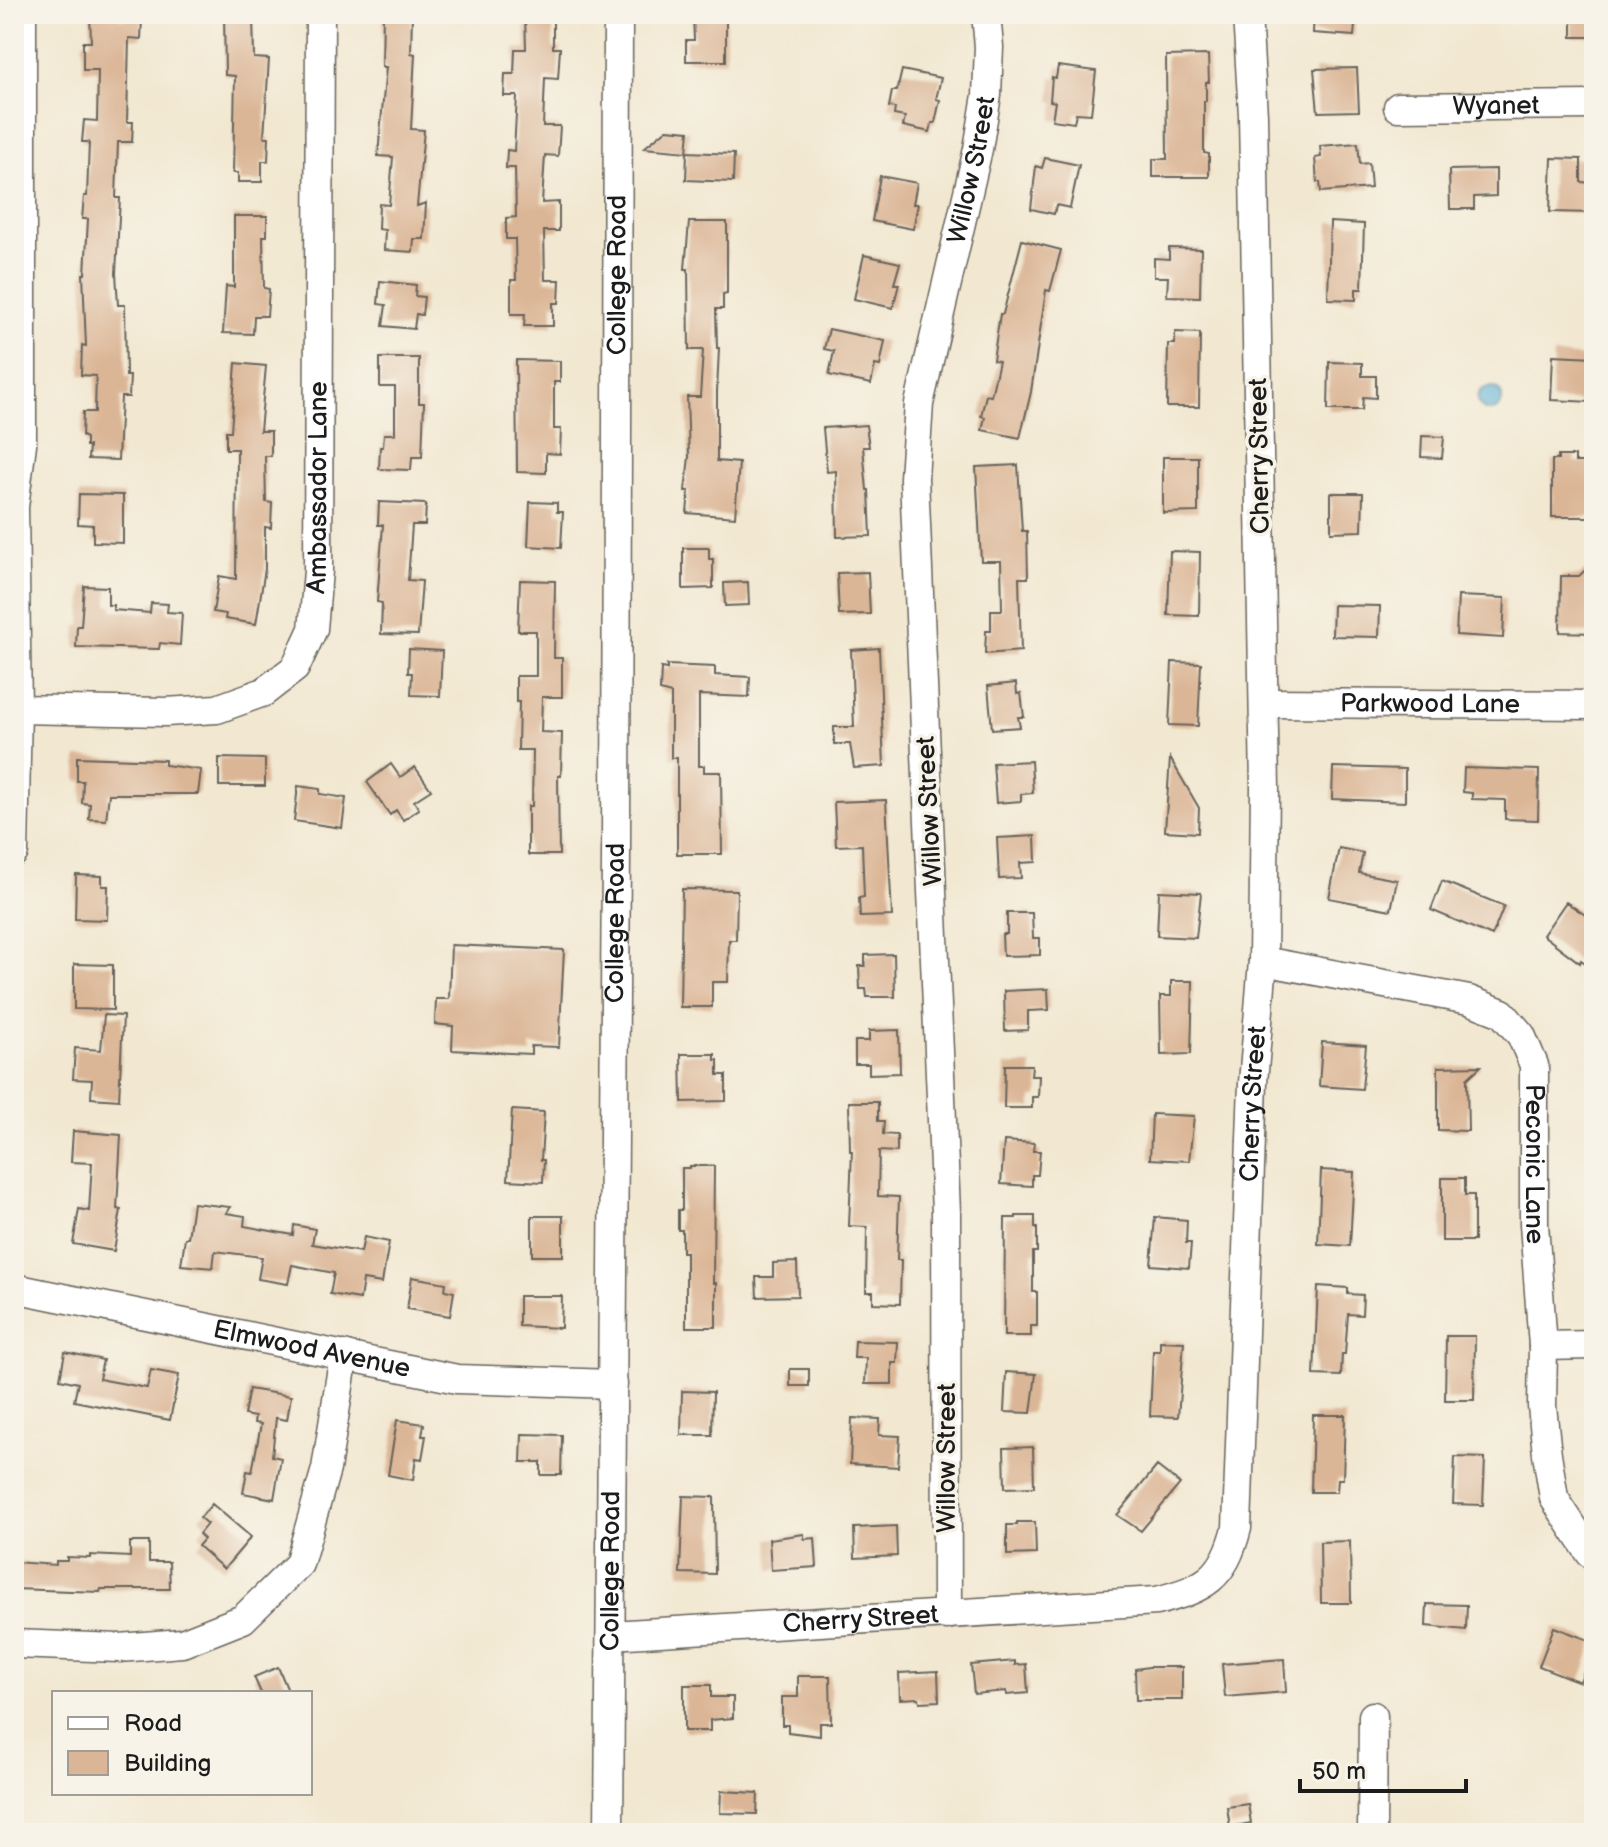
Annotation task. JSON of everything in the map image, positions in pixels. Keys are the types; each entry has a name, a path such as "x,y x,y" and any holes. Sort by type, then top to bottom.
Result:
{"street":[{"path":"14,852 17,709 14,507 22,444 18,75 22,14"},
{"name":"Ambassador Lane","path":"17,709 165,712 217,709 264,692 295,668 313,629 318,571 320,14"},
{"name":"College Road","path":"609,1833 618,14"},
{"name":"Willow Street","path":"947,1615 946,1212 914,478 919,404 978,149 987,95 986,14"},
{"name":"Cherry Street","path":"611,1635 1157,1601 1190,1592 1213,1578 1232,1549 1237,1514 1253,1083 1263,961 1266,703 1253,115 1247,14"},
{"name":"Wyanet","path":"1398,107 1594,105"},
{"name":"Parkwood Lane","path":"1266,703 1594,705"},
{"name":"Peconic Lane","path":"1263,961 1469,1000 1502,1013 1521,1035 1534,1065 1534,1224 1543,1346 1542,1406 1554,1498 1590,1553 1594,1554"},
{"name":"Elmwood Avenue","path":"14,1288 457,1379 613,1384"},
{"path":"1543,1346 1594,1345"},
{"path":"14,1644 119,1648 182,1643 243,1619 299,1564 326,1469 344,1355"},
{"path":"1372,1833 1373,1716"}],"water":[{"path":"1490,387 1498,391 1502,399 1498,407 1490,411 1482,407 1478,399 1482,391"}],"building":[{"path":"90,14 120,14 120,19 142,18 141,39 129,38 127,122 133,122 132,142 118,142 116,198 120,198 116,273 118,305 125,305 126,376 130,376 129,397 121,397 118,460 88,459 89,446 86,446 86,438 82,436 83,412 95,412 96,376 81,375 82,345 86,346 83,274 88,219 82,219 84,196 87,196 89,142 82,142 84,120 97,121 98,70 83,70 83,42 91,42"},
{"path":"224,14 253,14 254,58 269,59 264,137 269,137 268,161 262,161 262,182 238,182 238,173 233,173 235,76 225,75"},
{"path":"383,14 412,14 411,53 415,54 411,129 424,130 417,206 426,203 424,239 414,239 413,252 384,250 385,230 378,229 379,204 389,205 393,157 378,156 386,67 382,67"},
{"path":"525,14 553,14 553,48 560,48 558,79 545,78 543,126 560,126 558,156 545,155 542,203 559,202 559,231 544,231 545,280 560,280 559,303 553,303 553,326 524,326 525,314 511,314 511,280 516,280 515,239 506,239 506,218 516,217 515,168 506,168 507,150 514,151 517,96 504,96 505,74 514,74 515,49 526,49"},
{"path":"693,14 726,14 726,61 686,61 686,40 694,40"},
{"path":"1314,14 1356,14 1354,36 1313,33"},
{"path":"1572,14 1594,14 1594,37 1572,37"},
{"path":"1208,55 1204,153 1209,154 1209,177 1153,177 1153,159 1167,159 1166,56"},
{"path":"1058,66 1096,71 1091,114 1076,113 1074,123 1052,120 1055,102 1050,101 1052,77 1056,78"},
{"path":"1357,68 1359,111 1318,112 1314,69"},
{"path":"902,70 941,78 936,99 940,100 930,132 903,126 905,117 894,115 895,108 889,107 892,91 897,91"},
{"path":"667,129 689,131 687,152 644,148"},
{"path":"1358,143 1360,164 1369,163 1371,188 1321,192 1315,158 1321,157 1320,146"},
{"path":"687,152 734,154 733,182 686,180"},
{"path":"1045,158 1079,165 1070,208 1056,205 1054,214 1031,209 1036,166 1042,168"},
{"path":"1552,158 1581,159 1581,182 1594,183 1594,213 1550,212"},
{"path":"1496,169 1496,196 1474,197 1474,209 1450,209 1449,170"},
{"path":"880,176 917,183 913,204 918,204 913,229 872,221"},
{"path":"234,216 267,216 267,236 263,236 264,288 269,289 267,316 254,316 253,334 223,333 226,286 234,287"},
{"path":"689,222 727,222 727,293 723,294 723,309 716,309 719,348 717,461 739,463 735,517 687,513 687,397 700,397 703,350 689,350 688,269 685,269"},
{"path":"1330,222 1364,224 1362,289 1356,289 1356,300 1328,299"},
{"path":"1022,240 1061,250 1050,291 1046,290 1031,392 1020,438 982,430 985,417 981,416 986,395 991,396 999,361 993,360 1000,314 1003,314"},
{"path":"1169,248 1201,249 1200,297 1167,296 1168,277 1154,277 1154,258 1169,259"},
{"path":"864,255 900,263 894,284 899,284 893,308 854,299"},
{"path":"380,281 416,285 415,296 424,297 422,315 416,314 414,329 383,326 386,305 378,304"},
{"path":"829,329 885,341 880,366 875,365 871,384 829,375 834,351 824,349"},
{"path":"1175,332 1200,333 1199,407 1167,407 1168,344 1175,344"},
{"path":"1553,355 1594,357 1592,402 1551,400"},
{"path":"380,358 419,358 419,403 424,403 422,457 412,457 411,470 379,469 384,434 395,434 395,387 380,387"},
{"path":"516,360 560,361 560,382 554,382 554,429 561,429 560,454 546,453 546,473 517,472"},
{"path":"1329,362 1362,363 1362,376 1376,376 1376,398 1363,397 1362,410 1328,410"},
{"path":"236,363 266,366 260,431 271,431 271,456 265,456 266,502 272,503 271,528 265,527 265,569 256,624 225,619 226,614 213,612 219,576 236,579 237,449 226,449 226,431 231,431"},
{"path":"866,425 869,447 863,447 871,536 837,537 836,471 827,472 823,428"},
{"path":"1422,436 1444,437 1442,458 1421,457"},
{"path":"1558,456 1575,456 1575,462 1592,462 1592,517 1552,517 1552,460 1558,460"},
{"path":"1163,457 1198,457 1198,512 1163,513"},
{"path":"1018,465 1022,531 1027,531 1028,578 1019,578 1021,651 985,654 986,631 991,631 991,610 1002,610 1001,561 981,561 976,467"},
{"path":"1331,493 1363,493 1362,531 1331,532"},
{"path":"79,494 123,495 123,543 93,542 93,525 78,524"},
{"path":"379,502 426,504 425,525 412,525 408,580 422,581 418,635 381,634 382,603 377,602 383,525 378,525"},
{"path":"530,502 557,503 557,512 563,512 561,548 528,546"},
{"path":"683,548 709,548 709,559 713,559 713,588 683,589"},
{"path":"1170,551 1200,552 1199,616 1168,615"},
{"path":"1594,562 1594,633 1560,632 1561,576 1579,576"},
{"path":"868,572 870,614 839,615 837,573"},
{"path":"520,580 555,581 554,658 562,658 562,697 542,697 541,732 562,733 561,776 558,776 559,855 528,855 533,750 518,750 516,676 536,676 536,631 518,631"},
{"path":"748,582 749,605 725,606 724,583"},
{"path":"84,586 108,587 108,605 113,605 113,610 150,613 151,603 168,604 167,612 182,613 180,645 160,643 159,649 76,647"},
{"path":"1458,596 1505,598 1503,638 1456,635"},
{"path":"1333,605 1380,606 1379,637 1332,636"},
{"path":"879,648 884,766 854,768 850,744 834,744 834,727 854,727 851,650"},
{"path":"409,649 442,651 440,696 411,695"},
{"path":"1172,662 1201,663 1198,726 1169,725"},
{"path":"667,665 715,667 715,675 750,677 749,697 699,695 699,766 704,766 704,772 721,772 722,854 677,854 677,758 671,758 671,694 660,691 661,668 667,669"},
{"path":"1016,683 1017,694 1021,693 1024,717 1018,717 1020,727 992,729 988,686"},
{"path":"77,757 165,760 165,765 201,770 198,794 109,794 106,820 89,819 90,804 82,803 83,781 77,781"},
{"path":"219,758 265,759 265,786 219,786"},
{"path":"1170,758 1199,808 1198,833 1165,831"},
{"path":"1031,761 1033,793 1021,794 1021,801 996,803 993,763"},
{"path":"391,764 400,777 415,767 431,790 414,801 419,809 403,820 396,810 390,815 367,782"},
{"path":"1333,767 1405,769 1405,802 1332,799"},
{"path":"1464,768 1539,770 1538,820 1505,819 1505,800 1472,799 1472,793 1463,792"},
{"path":"298,786 320,789 320,794 346,798 342,828 294,821"},
{"path":"886,800 892,916 860,917 859,898 864,897 862,845 836,846 834,802"},
{"path":"1035,836 1036,862 1020,863 1021,878 999,879 997,838"},
{"path":"1339,848 1363,853 1359,873 1397,880 1391,910 1329,898"},
{"path":"76,875 102,876 102,886 108,886 107,920 75,919"},
{"path":"1442,881 1504,906 1492,936 1431,910"},
{"path":"682,889 737,890 736,940 729,940 728,982 712,982 712,1007 680,1007"},
{"path":"1159,891 1201,893 1196,938 1157,936"},
{"path":"1566,902 1594,921 1594,969 1581,960 1580,963 1543,935"},
{"path":"1007,913 1032,913 1033,938 1040,938 1040,955 1003,956 1002,934 1007,934"},
{"path":"451,945 564,950 559,1047 531,1046 531,1054 452,1050 453,1026 435,1024 436,999 449,999"},
{"path":"894,954 895,997 867,997 866,989 860,989 859,966 865,966 865,955"},
{"path":"74,964 113,965 113,1010 74,1009"},
{"path":"1171,981 1193,981 1191,1054 1161,1055 1160,996 1171,996"},
{"path":"1048,989 1049,1010 1028,1011 1028,1030 1005,1031 1004,991"},
{"path":"104,1015 123,1016 119,1100 91,1098 92,1080 73,1079 75,1048 101,1050"},
{"path":"899,1030 900,1073 869,1074 869,1064 855,1064 855,1041 869,1041 869,1031"},
{"path":"1322,1042 1366,1045 1362,1089 1319,1086"},
{"path":"681,1054 715,1054 718,1075 726,1075 726,1101 682,1102"},
{"path":"1005,1065 1032,1065 1031,1076 1039,1076 1038,1097 1032,1097 1032,1108 1004,1108"},
{"path":"1481,1066 1467,1079 1468,1131 1438,1130 1438,1067"},
{"path":"849,1102 878,1102 878,1121 884,1121 883,1134 897,1135 897,1152 879,1151 878,1196 899,1197 897,1260 901,1260 900,1304 873,1303 873,1292 866,1292 867,1227 849,1226 852,1151"},
{"path":"512,1110 544,1112 543,1182 508,1180"},
{"path":"1152,1114 1194,1116 1189,1161 1150,1159"},
{"path":"73,1131 121,1135 117,1209 121,1210 114,1251 73,1244 79,1209 89,1211 92,1163 71,1162"},
{"path":"1004,1141 1034,1143 1033,1151 1040,1151 1038,1175 1032,1175 1032,1186 1001,1184"},
{"path":"714,1166 713,1283 716,1283 716,1327 686,1327 686,1252 682,1252 678,1210 682,1210 682,1168"},
{"path":"1321,1170 1354,1172 1350,1246 1318,1244"},
{"path":"1442,1178 1465,1178 1465,1195 1474,1195 1474,1241 1442,1241"},
{"path":"193,1203 230,1207 226,1213 245,1216 244,1226 293,1235 294,1225 315,1229 312,1244 361,1252 364,1237 389,1242 382,1283 363,1280 360,1299 330,1294 334,1273 292,1265 288,1284 258,1279 262,1257 215,1251 213,1268 181,1265"},
{"path":"532,1216 563,1216 563,1256 532,1256"},
{"path":"1035,1216 1037,1228 1037,1252 1033,1252 1033,1292 1037,1292 1037,1326 1031,1326 1031,1336 1004,1336 1005,1218"},
{"path":"1155,1217 1187,1220 1186,1243 1191,1243 1189,1268 1151,1265"},
{"path":"797,1262 798,1296 757,1297 756,1277 773,1277 773,1263"},
{"path":"412,1277 446,1283 445,1290 454,1292 450,1316 407,1309"},
{"path":"1318,1286 1348,1288 1348,1294 1363,1295 1362,1315 1348,1314 1341,1376 1314,1375"},
{"path":"519,1296 562,1296 561,1328 519,1326"},
{"path":"1446,1336 1475,1336 1474,1400 1445,1400"},
{"path":"855,1341 898,1342 897,1363 892,1363 892,1384 865,1384 866,1358 854,1358"},
{"path":"1160,1341 1184,1342 1178,1417 1150,1416 1153,1351 1160,1351"},
{"path":"65,1352 103,1360 99,1379 147,1388 151,1370 179,1375 170,1420 74,1401 78,1383 60,1379"},
{"path":"790,1369 809,1369 809,1386 790,1386"},
{"path":"1006,1372 1036,1374 1031,1413 1004,1412"},
{"path":"249,1389 291,1396 287,1420 276,1418 272,1456 281,1458 274,1499 243,1493 247,1471 252,1472 261,1424 254,1423 255,1417 244,1415"},
{"path":"682,1391 713,1392 712,1435 681,1435"},
{"path":"1313,1415 1345,1415 1343,1479 1338,1479 1337,1492 1311,1492"},
{"path":"852,1418 880,1419 879,1435 900,1436 898,1467 850,1464"},
{"path":"397,1420 424,1424 422,1436 426,1436 422,1459 416,1458 413,1480 388,1475"},
{"path":"522,1434 562,1435 561,1475 541,1475 541,1462 521,1462"},
{"path":"1033,1447 1034,1487 1005,1488 1004,1448"},
{"path":"1455,1457 1485,1458 1483,1505 1453,1504"},
{"path":"1157,1466 1180,1484 1141,1531 1117,1515"},
{"path":"683,1496 714,1497 715,1574 680,1573"},
{"path":"212,1504 251,1537 224,1569 198,1546 204,1539 199,1534 207,1524 200,1518"},
{"path":"1017,1522 1035,1522 1036,1554 1007,1555 1007,1525 1017,1525"},
{"path":"896,1526 897,1556 855,1558 854,1528"},
{"path":"804,1534 804,1539 815,1538 817,1567 771,1570 769,1539"},
{"path":"1350,1541 1351,1603 1321,1603 1320,1542"},
{"path":"130,1542 149,1542 149,1562 169,1562 170,1589 101,1589 100,1592 14,1589 14,1562 56,1565 56,1561 67,1561 67,1557 130,1557"},
{"path":"1427,1604 1467,1605 1466,1630 1426,1626"},
{"path":"1554,1627 1594,1642 1580,1682 1539,1666"},
{"path":"1284,1659 1286,1692 1225,1697 1222,1664"},
{"path":"1015,1661 1015,1665 1026,1664 1028,1693 1007,1695 1006,1691 974,1694 971,1665"},
{"path":"278,1667 288,1691 260,1691 254,1677"},
{"path":"1182,1667 1182,1700 1136,1700 1135,1669"},
{"path":"938,1671 939,1701 900,1699 899,1673"},
{"path":"798,1676 830,1676 831,1723 820,1723 820,1736 788,1732 788,1725 782,1725 782,1697 798,1697"},
{"path":"684,1685 711,1685 711,1697 733,1697 733,1718 710,1720 710,1731 684,1731"},
{"path":"721,1791 758,1793 757,1814 720,1813"},
{"path":"1248,1804 1251,1823 1230,1827 1227,1807"}]}
